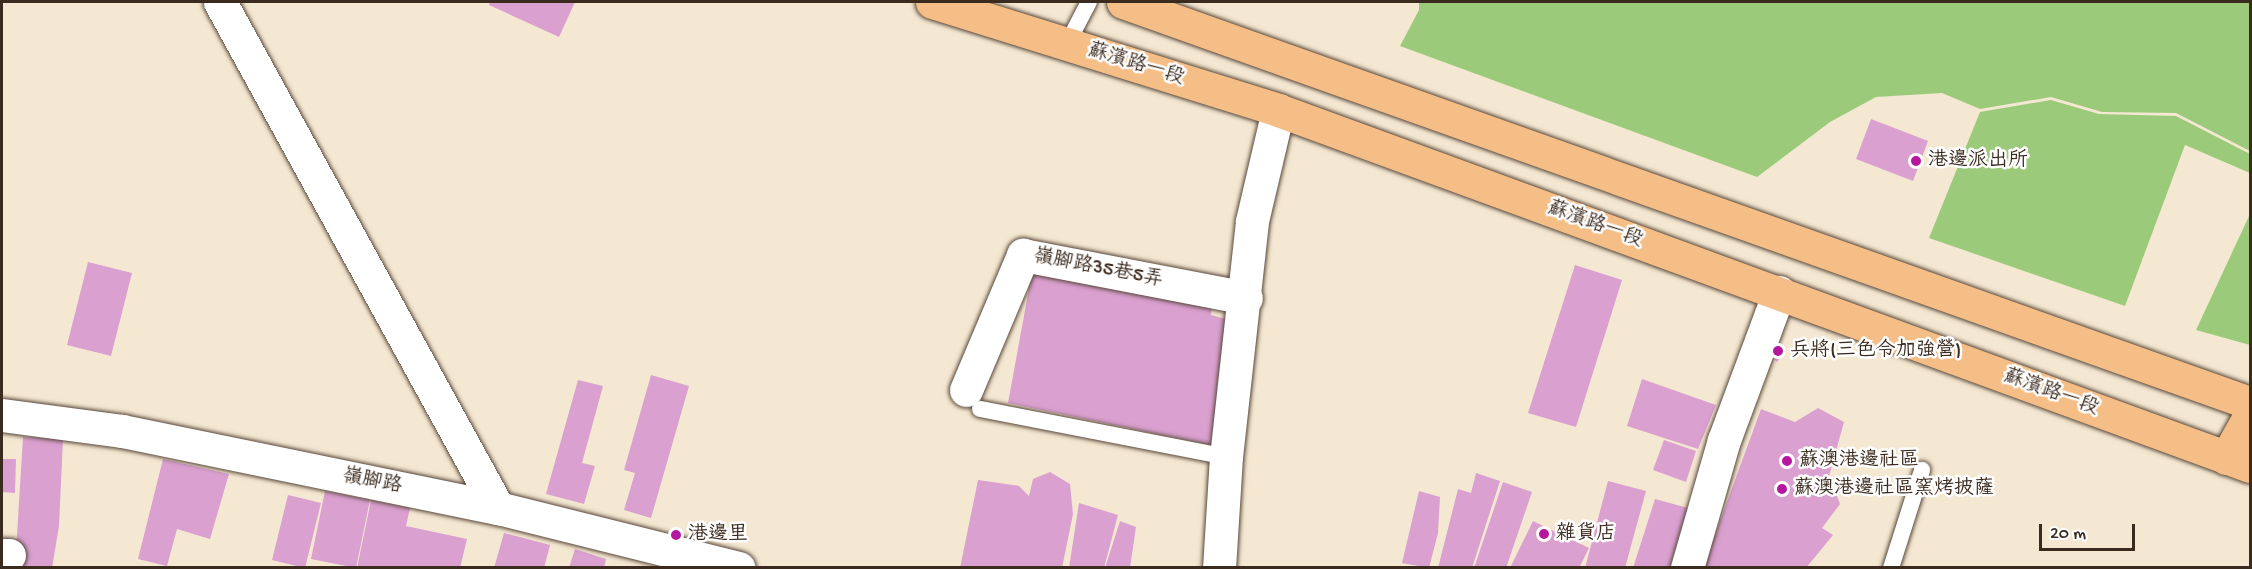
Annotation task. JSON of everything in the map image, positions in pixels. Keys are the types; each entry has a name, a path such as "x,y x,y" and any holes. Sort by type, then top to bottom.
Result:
{"main road":[{"name":"蘇濱路一段","path":"932,2 1278,110 2238,462"},
{"path":"1123,2 2250,403"},
{"path":"2238,462 2250,415"}],"street":[{"path":"220,2 498,508"},
{"path":"1219,567 1226,457 1246,297 1252,221 1278,110"},
{"name":"嶺腳路35巷5弄","path":"973,399 1023,255 1246,297"},
{"path":"1687,567 1724,440 1779,292"},
{"name":"嶺腳路","path":"2,415 122,432 498,508 672,560 740,567"}],"lane":[{"path":"1067,44 1089,2"},
{"path":"973,399 1226,457"},
{"path":"1892,567 1922,470"}],"green space":[{"path":"1419,2 2250,2 2250,151 2176,113 2102,112 2051,97 1980,109 1942,93 1876,97 1830,122 1757,177 1400,46 1419,10"},
{"path":"2051,100 2099,114 2176,116 2250,154 2250,173 2185,145 2125,306 1929,238 1980,112"},
{"path":"2250,214 2250,345 2196,330"}],"building":[{"path":"490,2 575,2 559,37 489,5"},
{"path":"1871,119 1928,141 1913,181 1856,159"},
{"path":"88,262 132,273 111,356 67,345"},
{"path":"1575,265 1622,280 1576,427 1528,413"},
{"path":"1032,272 1212,305 1211,315 1233,321 1215,446 1008,403"},
{"name":"兵將(三色令加強營)","path":"1777,342 1785,349 1777,362 1770,354"},
{"path":"651,375 689,386 651,518 624,510 635,473 624,470"},
{"path":"1642,379 1716,405 1698,449 1627,426"},
{"path":"578,380 603,386 582,463 595,466 584,504 546,494"},
{"name":"蘇澳港邊社區","path":"1818,408 1844,422 1829,476 1840,504 1822,528 1833,535 1806,568 1703,568 1761,409 1795,422"},
{"path":"23,437 63,439 59,526 52,568 15,568"},
{"path":"1664,440 1696,451 1686,482 1653,470"},
{"path":"2,459 16,459 15,493 2,492"},
{"path":"163,459 229,474 210,539 177,529 167,566 138,559"},
{"path":"1050,472 1070,484 1073,514 1062,568 960,568 978,480 1019,486 1029,496 1033,479"},
{"path":"1476,473 1500,481 1472,568 1438,568 1458,489 1471,493"},
{"path":"1608,481 1646,491 1625,568 1585,568"},
{"path":"1503,482 1532,492 1506,568 1474,568"},
{"path":"325,491 370,500 356,568 311,559"},
{"path":"1419,491 1440,497 1438,533 1429,568 1402,563"},
{"path":"288,495 321,503 305,568 272,560"},
{"path":"1655,499 1688,508 1670,568 1633,568"},
{"path":"371,500 410,508 406,526 467,539 460,568 357,568"},
{"path":"1079,503 1118,515 1104,568 1069,568"},
{"path":"1120,521 1136,527 1130,568 1105,568"},
{"name":"雜貨店","path":"1533,521 1589,548 1579,568 1510,568"},
{"path":"504,533 550,545 544,568 494,568"},
{"path":"575,549 606,559 604,568 569,568"}],"place":[{"name":"港邊派出所","path":"1916,161"},
{"name":"兵將(三色令加強營)","path":"1778,351"},
{"name":"蘇澳港邊社區","path":"1787,461"},
{"name":"蘇澳港邊社區窯烤披薩","path":"1782,489"},
{"name":"雜貨店","path":"1544,534"},
{"name":"港邊里","path":"676,535"}]}
